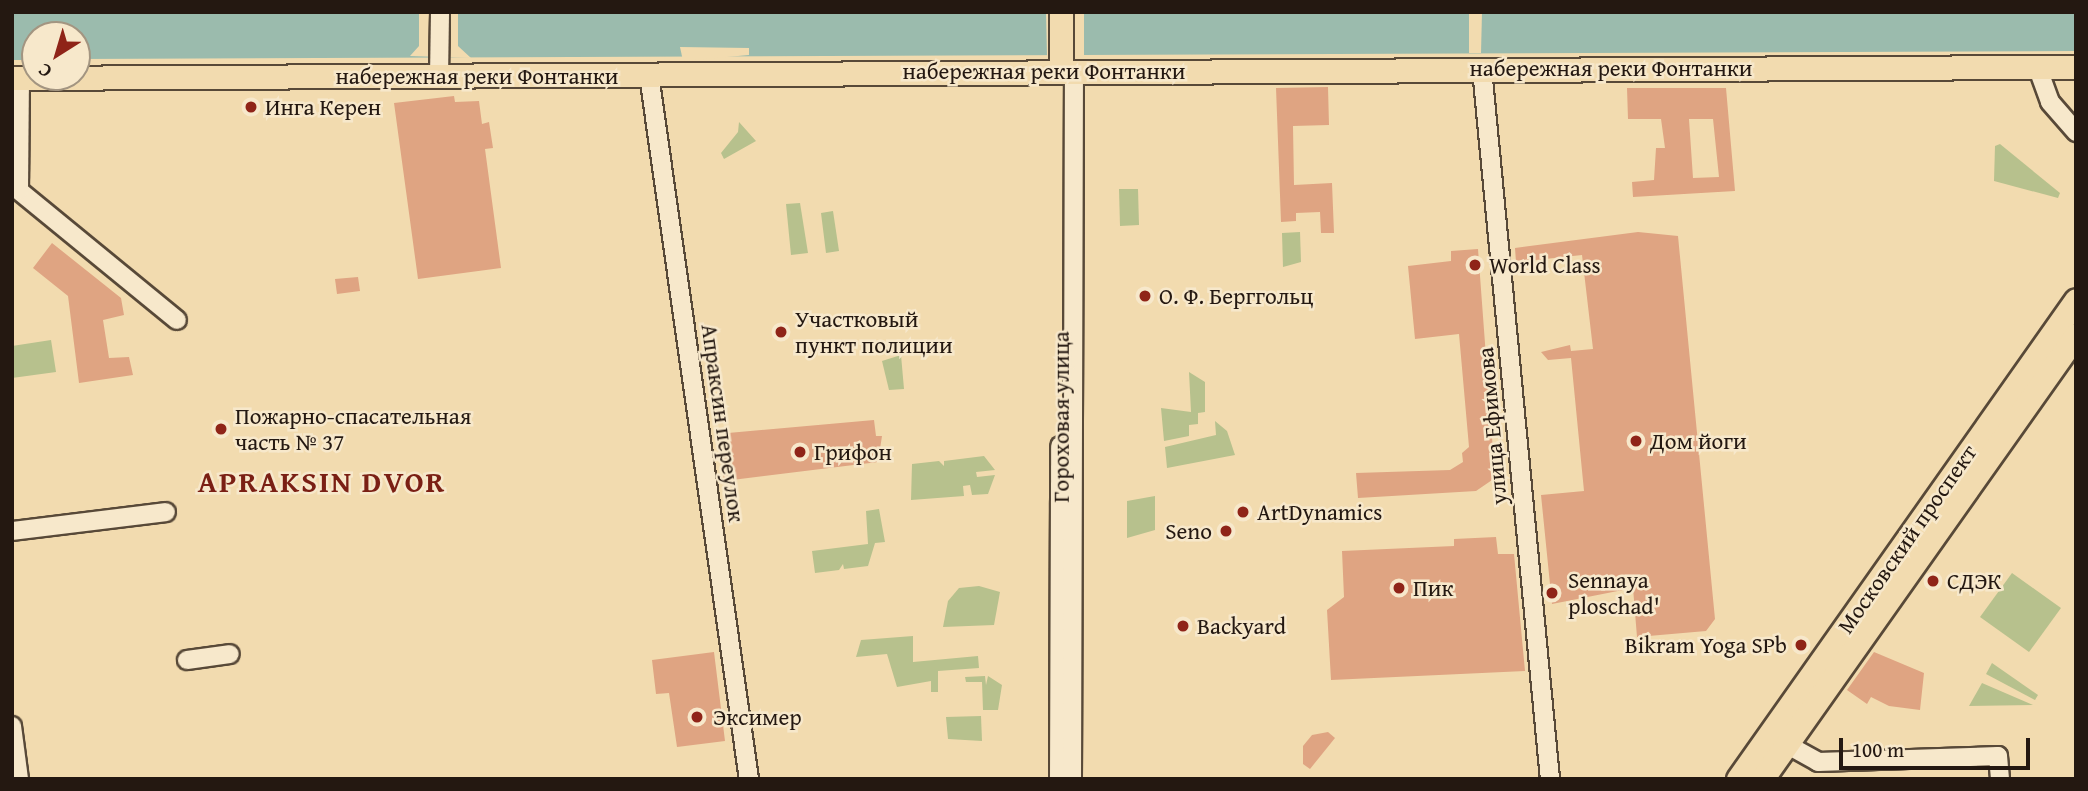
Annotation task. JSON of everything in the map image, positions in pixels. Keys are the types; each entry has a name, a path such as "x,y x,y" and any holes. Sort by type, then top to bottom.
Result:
{"main road":[{"path":"1061,12 1067,64"},
{"path":"1067,64 1074,12"},
{"name":"набережная реки Фонтанки","path":"16,78 439,67 649,75 1067,64 1482,69 2076,67"},
{"name":"Московский проспект","path":"1738,779 2076,300"},
{"name":"Московский проспект","path":"1762,779 2076,335"}],"street":[{"path":"439,67 440,12"},
{"name":"Гороховая улица","path":"1059,779 1067,64"},
{"name":"Гороховая улица","path":"1067,64 1072,779"},
{"path":"2037,66 2050,102 2076,132"},
{"name":"улица Ефимова","path":"1482,69 1550,779"},
{"name":"Апраксин переулок","path":"649,75 749,779"},
{"path":"16,78 15,188 177,320"},
{"path":"12,531 166,512"},
{"path":"187,660 230,654"},
{"path":"12,726 19,779"},
{"path":"1786,744 1818,762 1998,755 2000,779"}],"green space":[{"path":"739,122 756,141 724,159 721,153 738,132"},
{"path":"2000,144 2060,193 2058,198 1994,181 1995,146"},
{"path":"1119,189 1138,189 1139,225 1120,226"},
{"path":"800,203 808,253 791,255 786,204"},
{"path":"833,211 839,251 826,253 821,213"},
{"path":"1300,232 1301,262 1283,267 1282,233"},
{"path":"51,340 56,372 12,378 12,346"},
{"path":"901,355 904,389 889,390 882,361"},
{"path":"1189,372 1205,382 1205,412 1198,413 1198,424 1189,425 1189,436 1164,441 1161,408 1191,412"},
{"path":"1215,421 1227,431 1235,455 1167,468 1165,447 1216,435"},
{"path":"984,456 995,470 976,472 977,477 995,475 988,494 972,495 970,485 963,486 964,496 911,500 912,464 939,461 944,466 944,461"},
{"path":"1155,496 1155,530 1127,538 1127,501"},
{"path":"879,509 885,542 875,543 868,566 844,569 843,564 839,570 815,573 812,551 868,544 866,511"},
{"path":"2012,573 2061,608 2029,652 1980,617"},
{"path":"979,586 1000,592 994,625 943,627 948,601 959,588"},
{"path":"913,636 913,662 978,656 979,668 938,671 938,692 931,692 931,681 897,687 887,654 856,657 861,640"},
{"path":"1992,663 2038,695 2035,700 1986,674"},
{"path":"985,676 986,685 988,676 1002,685 998,710 983,710 982,682 966,682 965,677"},
{"path":"1982,683 2033,705 1969,706"},
{"path":"981,716 982,741 948,739 946,717"}],"shaded area":[{"path":"12,12 2076,12 2076,51 91,59 91,21 21,21 21,60 12,60"}],"pier":[{"path":"419,12 458,12 458,46 471,58 410,56 419,46"},
{"path":"1046,12 1084,12 1084,56 1047,56"},
{"path":"1469,12 1482,12 1481,53 1469,53"},
{"path":"680,47 749,48 749,55 683,61"}],"building":[{"path":"1328,87 1329,125 1293,126 1294,185 1332,183 1334,233 1321,233 1320,212 1296,213 1296,221 1281,222 1276,88"},
{"path":"1627,88 1726,88 1735,191 1633,197 1632,182 1654,180 1656,148 1665,148 1661,119 1628,119","holes":["1689,119 1713,119 1719,177 1693,178"]},
{"path":"454,96 455,102 479,101 482,124 489,122 493,148 485,149 501,268 418,279 394,103"},
{"path":"1638,232 1678,236 1715,619 1706,631 1637,637 1633,588 1552,604 1541,495 1584,491 1571,358 1548,360 1541,352 1570,345 1571,351 1593,349 1582,255 1516,262 1515,248"},
{"path":"52,243 121,298 124,315 103,320 109,358 129,357 133,375 79,383 68,296 33,268"},
{"path":"1478,249 1495,478 1476,491 1358,498 1356,473 1450,470 1463,462 1462,453 1469,447 1459,334 1415,339 1408,266 1451,261 1451,251"},
{"path":"358,277 360,291 337,294 335,279"},
{"name":"Грифон","path":"874,420 876,436 882,436 878,462 724,481 717,434"},
{"path":"1496,537 1498,554 1514,554 1525,671 1331,680 1327,610 1344,597 1342,551 1454,546 1454,539"},
{"path":"714,652 725,741 677,747 669,693 656,694 652,660"},
{"path":"1874,652 1924,673 1920,710 1889,706 1871,697 1867,704 1847,690"},
{"path":"1328,732 1335,738 1310,769 1303,764 1303,746 1312,735"}],"place":[{"name":"Инга Керен","path":"251,107"},
{"name":"World Class","path":"1475,265"},
{"name":"О. Ф. Берггольц","path":"1145,296"},
{"name":"Участковый пункт полиции","path":"781,332"},
{"name":"Пожарно-спасательная часть № 37","path":"221,429"},
{"name":"Дом йоги","path":"1636,441"},
{"name":"Грифон","path":"800,452"},
{"name":"ArtDynamics","path":"1243,512"},
{"name":"Seno","path":"1226,531"},
{"name":"СДЭК","path":"1933,581"},
{"name":"Пик","path":"1399,588"},
{"name":"Sennaya ploschad'","path":"1552,593"},
{"name":"Backyard","path":"1183,626"},
{"name":"Bikram Yoga SPb","path":"1801,645"},
{"name":"Эксимер","path":"697,717"}],"district":[{"name":"APRAKSIN DVOR","path":"322,481"}]}
